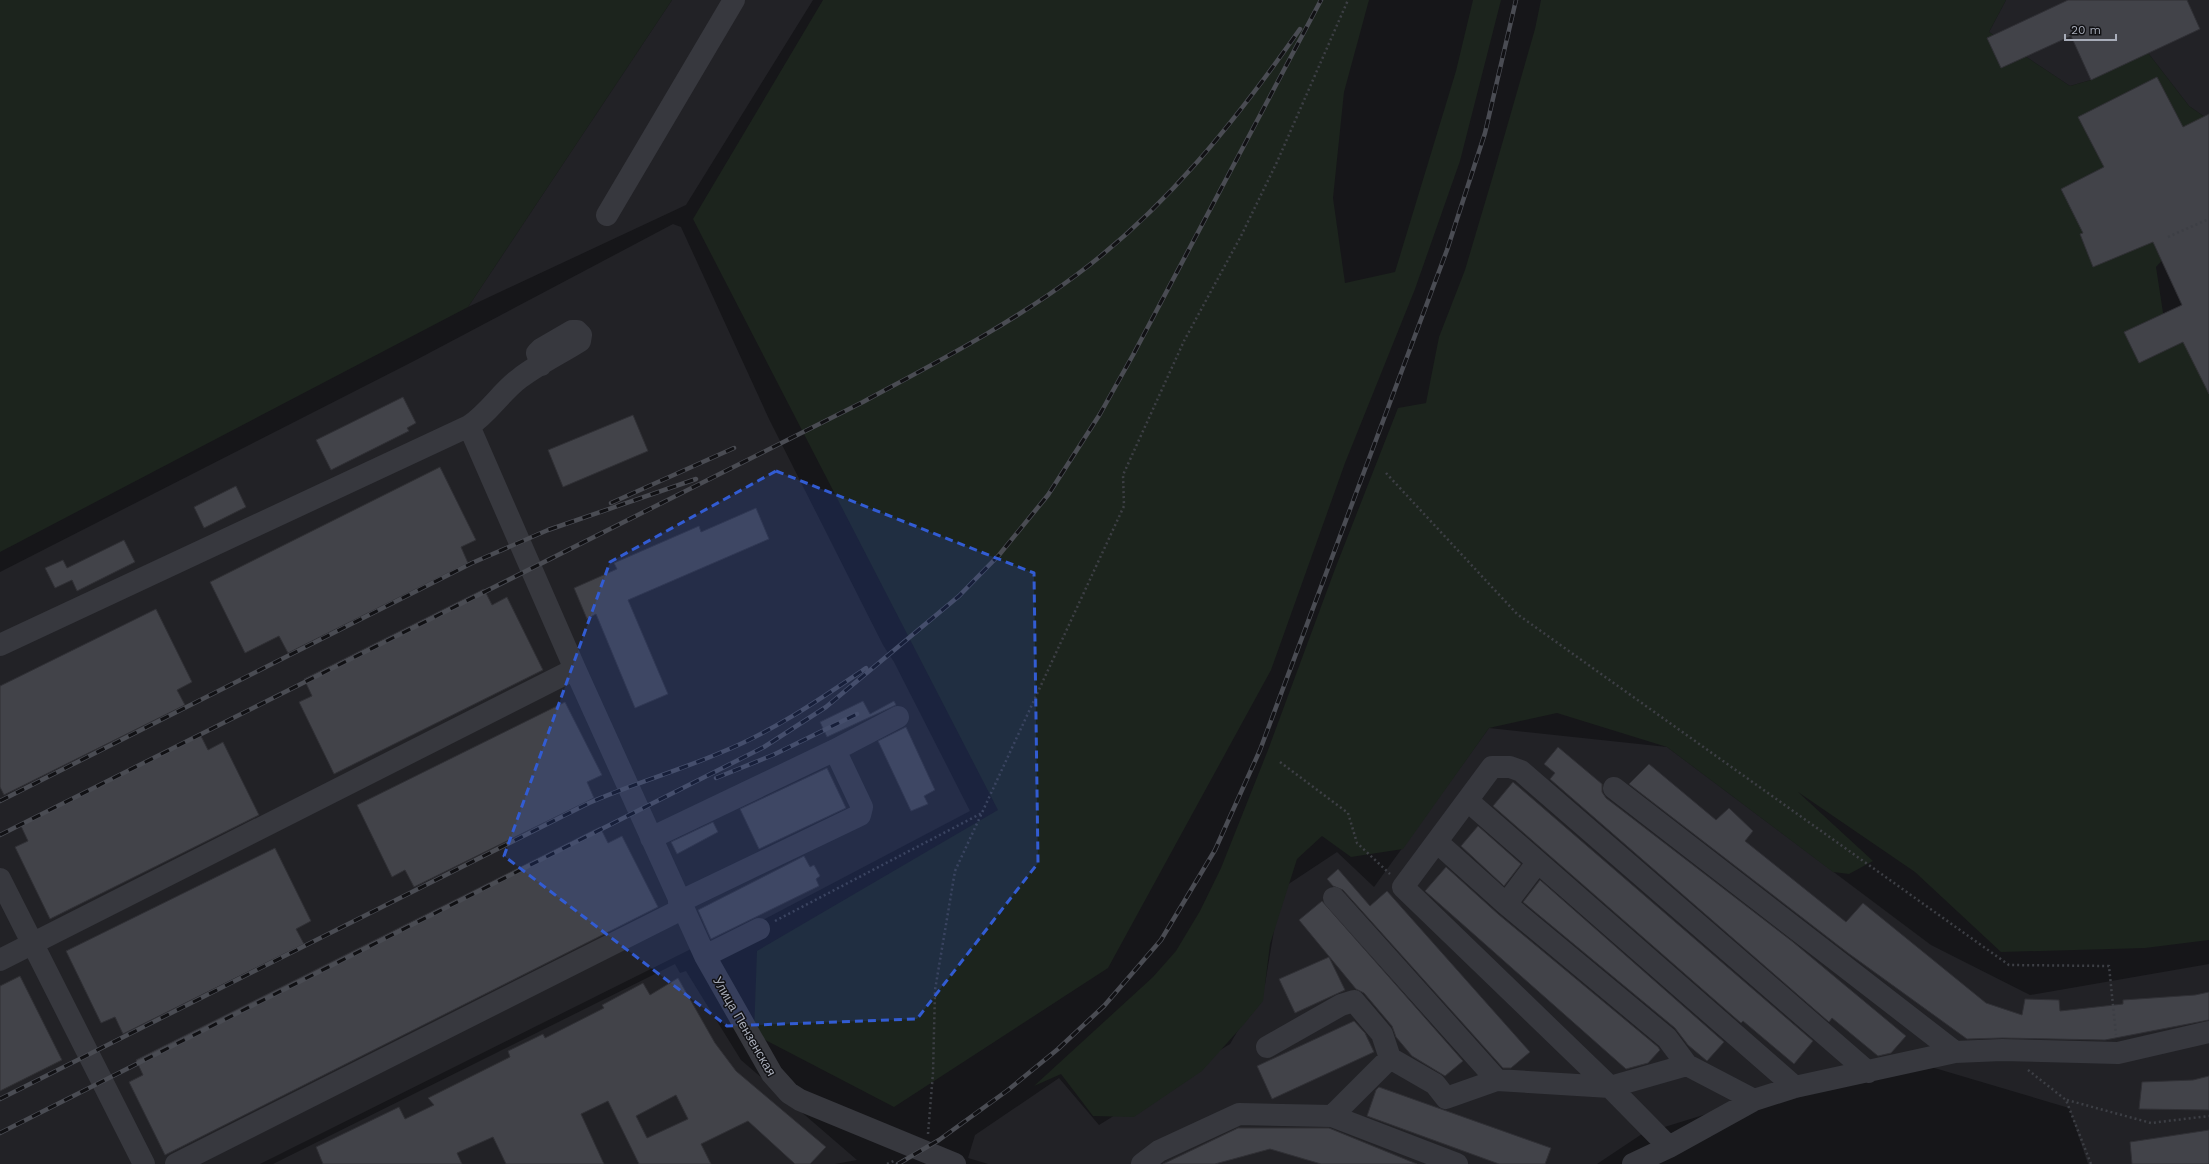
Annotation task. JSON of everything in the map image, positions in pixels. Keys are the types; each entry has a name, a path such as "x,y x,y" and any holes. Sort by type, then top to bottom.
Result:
{"street":[{"path":"607,215 734,0"},
{"path":"0,645 469,426 486,412 521,377 541,365"},
{"name":"Улица Пензенская","path":"469,426 575,669 681,906 705,956 772,1074 789,1093 812,1105 955,1164"},
{"path":"0,960 575,669"},
{"path":"651,838 835,750 898,716"},
{"path":"176,1164 860,815 862,807 835,750"},
{"path":"1669,1147 1610,1087 1402,887 1492,767 1510,766 1521,771 1868,1072"},
{"path":"1614,788 1955,1052"},
{"path":"1468,801 1537,863 1795,1087"},
{"path":"1437,842 1506,904 1667,1038 1687,1065 1754,1100"},
{"path":"1506,904 1537,863"},
{"path":"0,879 144,1164"},
{"path":"1334,898 1497,1080"},
{"path":"705,956 759,929"},
{"path":"1267,1047 1341,1005 1354,1001 1382,1034 1390,1058 1435,1084 1446,1098 1497,1080 1610,1087 1687,1065"},
{"path":"1633,1164 1669,1147 1754,1100 1795,1087 1955,1052 2002,1050 2118,1053 2209,1032"},
{"path":"1332,1116 1390,1058"},
{"path":"1142,1164 1159,1151 1239,1114 1332,1116 1457,1164"}],"path":[{"path":"918,1149 926,1138 930,1128 934,1073 935,990 955,871 1124,506 1123,476 1164,383 1184,341 1241,236 1270,175 1348,0"},
{"path":"2168,237 2209,219"},
{"path":"1386,473 1517,614 2009,965 2109,966 2118,1053"},
{"path":"1280,762 1348,813 1357,843 1402,887"},
{"path":"759,929 982,813"},
{"path":"2025,1068 2066,1100 2151,1123 2209,1116"},
{"path":"2066,1100 2091,1164"}],"highlighted area":[{"path":"776,471 1034,573 1038,863 917,1019 727,1026 504,856 610,562"}],"shaded area":[{"path":"0,0 672,0 468,307 0,552"},
{"path":"672,0 813,0 686,205 468,307"},
{"path":"823,0 1369,0 1344,92 1333,198 1345,283 1395,272 1456,71 1473,0 1501,0 1460,161 1415,289 1345,463 1271,670 1108,968 894,1107 754,1034 757,951 998,810 693,219"},
{"path":"1541,0 2006,0 1989,32 2070,86 2091,80 2145,49 2189,106 2209,120 2200,219 2156,267 2164,319 2209,358 2209,940 2145,948 2001,952 1915,872 1798,792 1873,861 1849,874 1833,872 1667,747 1557,713 1489,728 1403,849 1351,857 1322,836 1297,859 1270,944 1263,1001 1202,1071 1134,1117 1093,1116 1061,1074 1034,1086 1153,977 1176,951 1200,911 1221,868 1268,750 1335,569 1398,408 1426,403 1439,337 1465,270 1535,29"},
{"path":"2006,0 2209,0 2209,120 2189,106 2145,49 2091,80 2070,86 1989,32"},
{"path":"673,224 681,227 769,419 883,645 894,662 970,811 721,942 691,949 260,1164 0,1164 0,572 414,361"},
{"path":"1489,728 1667,747 1931,945 2030,995 2209,964 2209,1164 2088,1164 2069,1108 1894,1056 1642,1134 1597,1164 988,1164 968,1158 975,1135 1059,1078 1099,1125 1230,1044 1265,984 1281,889 1337,852 1374,887"},
{"path":"675,964 680,973 686,971 741,1060 857,1160 835,1164 273,1164"}],"building":[{"path":"2068,0 2187,0 2200,29 2091,80 2071,36 2001,68 1987,38"},
{"path":"2157,77 2183,127 2209,114 2209,394 2183,342 2139,363 2124,332 2182,305 2153,242 2093,267 2080,234 2083,233 2061,189 2104,167 2078,117"},
{"path":"403,397 416,423 407,428 409,431 331,470 316,440"},
{"path":"633,415 648,451 563,487 548,450"},
{"path":"440,467 476,540 461,547 468,563 288,653 279,636 245,653 210,582"},
{"path":"236,486 246,507 204,528 194,507"},
{"path":"756,508 769,539 628,600 668,694 635,708 596,614 587,619 574,588 617,569 614,563 699,526 701,532"},
{"path":"124,540 135,562 77,591 72,580 55,588 45,568 63,560 67,568"},
{"path":"484,589 492,605 507,597 543,670 334,774 299,702 312,696 304,679"},
{"path":"156,609 192,682 177,690 185,705 4,795 0,787 0,686"},
{"path":"863,701 870,714 894,701 896,705 827,737 820,722"},
{"path":"565,702 602,775 587,782 594,798 414,887 405,870 392,877 357,805"},
{"path":"906,727 935,790 924,796 928,804 911,811 878,741"},
{"path":"200,734 208,750 223,742 259,815 50,919 15,847 28,841 20,824"},
{"path":"1558,747 1602,784 1602,792 1606,798 1793,942 1906,1036 1891,1053 1878,1056 1832,1018 1829,1022 1550,779 1555,773 1544,764"},
{"path":"1649,764 1716,820 1729,808 1753,831 1745,841 1846,922 1863,903 1986,1003 2022,1015 2025,999 2059,1000 2060,1011 2123,1004 2123,1000 2195,995 2209,992 2209,1020 2105,1040 2002,1038 1967,1039 1848,953 1629,784"},
{"path":"827,768 846,808 759,849 740,809"},
{"path":"1513,782 1813,1041 1794,1064 1743,1021 1741,1023 1493,806"},
{"path":"713,822 718,832 677,854 671,842"},
{"path":"1478,826 1521,864 1504,886 1461,846"},
{"path":"600,827 608,843 622,836 658,907 165,1155 129,1082 143,1075 136,1060"},
{"path":"275,848 311,921 296,929 304,944 123,1034 115,1017 101,1023 66,951"},
{"path":"804,856 810,867 814,865 820,876 816,879 819,886 711,939 698,910"},
{"path":"1446,867 1498,914 1660,1050 1648,1063 1626,1069 1425,891"},
{"path":"1338,869 1370,906 1387,891 1530,1052 1511,1068 1503,1068 1343,890 1333,886 1327,879"},
{"path":"1540,880 1724,1042 1707,1061 1688,1045 1675,1028 1523,902"},
{"path":"1322,901 1463,1061 1445,1076 1412,1056 1396,1037 1392,1026 1364,993 1356,989 1299,920"},
{"path":"1329,957 1345,990 1295,1013 1279,979"},
{"path":"20,976 62,1060 0,1091 0,986"},
{"path":"678,978 715,1043 736,1071 826,1147 810,1164 795,1164 748,1121 701,1144 711,1164 639,1164 608,1101 581,1114 604,1164 506,1164 493,1137 457,1153 462,1164 323,1164 316,1147 399,1107 405,1119 434,1105 428,1098 510,1057 508,1051 543,1034 545,1038 604,1008 602,1005 643,983 650,995","holes":["676,1095 688,1119 647,1138 636,1116"]},
{"path":"1354,1021 1365,1033 1374,1052 1272,1099 1257,1066"},
{"path":"2209,1076 2209,1110 2139,1109 2142,1082 2193,1080"},
{"path":"1379,1087 1551,1148 1545,1164 1499,1164 1367,1116 1376,1090"},
{"path":"1238,1128 1329,1128 1417,1164 1321,1164 1270,1149 1215,1164 1163,1164"},
{"path":"2209,1130 2209,1164 2132,1164 2130,1142"}],"railway":[{"path":"0,1133 764,747 826,707 959,596 999,555 1048,495 1100,414 1133,355 1321,0"},
{"path":"898,1164 939,1140 1008,1090 1058,1049 1104,1006 1161,940 1215,850 1260,750 1447,250 1485,133 1516,0"},
{"path":"0,835 863,402 971,343 1024,311 1075,276 1140,222 1198,162 1251,97 1300,29"},
{"path":"611,503 734,448"},
{"path":"0,801 472,563 548,530 696,479"},
{"path":"0,1099 589,803 741,744 796,714 866,668"},
{"path":"716,778 773,755 857,714"}]}
